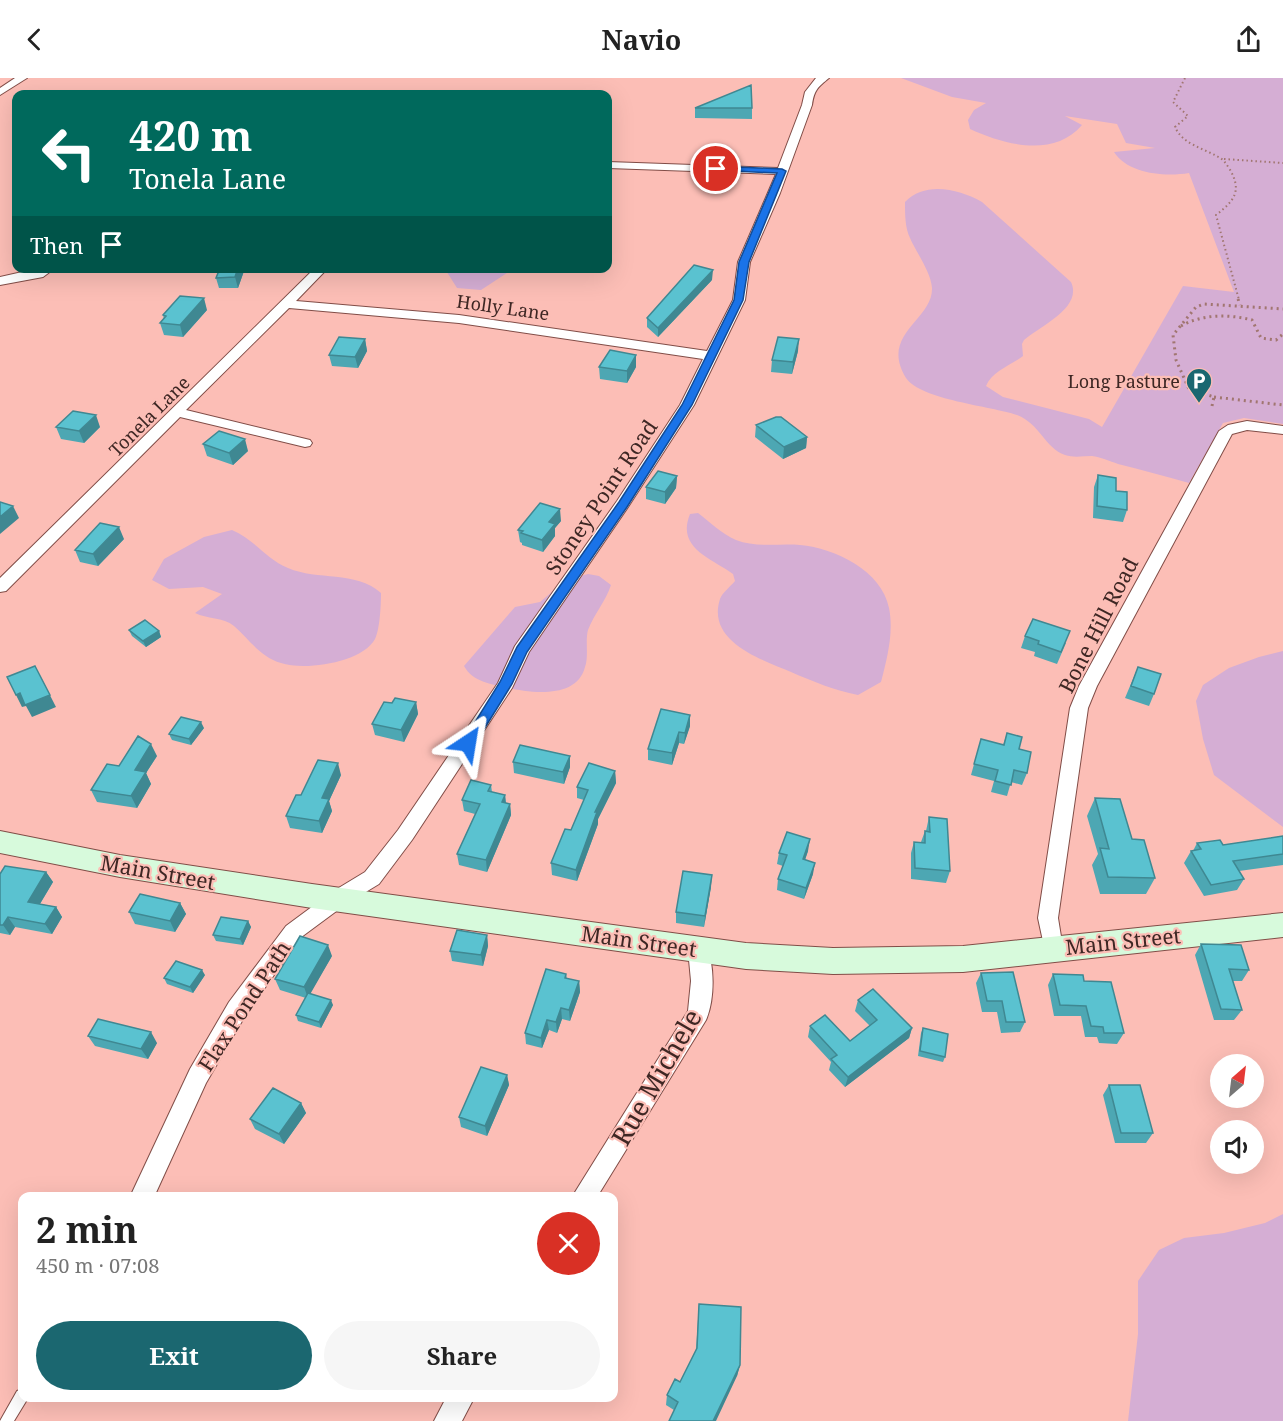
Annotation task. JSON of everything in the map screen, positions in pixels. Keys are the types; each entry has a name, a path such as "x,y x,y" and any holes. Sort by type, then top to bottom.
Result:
{"main road":[{"name":"Main Street","path":"0,842 120,866 312,896 746,956 845,960 963,959 1283,925"}],"street":[{"path":"0,92 22,78"},
{"name":"Stoney Point Road","path":"339,898 372,878 431,799 500,693 521,650 687,405 739,300 744,262 807,105 809,90 813,84 824,78"},
{"path":"612,165 782,171"},
{"path":"0,282 12,272"},
{"path":"0,282 41,273"},
{"name":"Tonela Lane","path":"0,587 317,273"},
{"name":"Holly Lane","path":"287,304 470,320 598,341 712,356"},
{"path":"177,412 305,443"},
{"name":"Bone Hill Road","path":"1053,949 1048,918 1071,753 1079,708 1088,686 1227,431 1236,427 1255,425 1283,430"},
{"name":"Flax Pond Path","path":"144,1192 198,1076 237,1009 293,932 339,898"},
{"name":"Rue Michele","path":"587,1192 698,1013 702,983 698,949"},
{"path":"447,1421 459,1402"}],"lane":[{"path":"7,1421 18,1402"}],"path":[{"path":"1185,78 1173,102 1188,116 1175,127 1180,138 1223,159 1283,163"},
{"path":"1223,159 1234,176 1237,189 1231,203 1216,215 1224,252 1240,305"},
{"path":"1283,309 1220,303 1196,307 1172,340 1176,360 1190,389 1214,397 1283,405"},
{"path":"1182,324 1185,325 1196,317 1240,317 1252,320 1261,338 1276,340 1283,334"},
{"path":"1212,406 1214,397"}],"shaded area":[{"path":"901,78 1283,78 1283,424 1244,418 1223,423 1189,483 1092,456 1065,455 1052,447 1031,424 1017,415 941,397 914,386 906,378 899,363 899,350 909,328 925,309 932,288 926,269 908,234 905,202 922,191 942,189 953,191 982,202 1071,282 1073,291 1066,308 1024,340 1023,356 992,376 986,386 1003,397 1089,419 1102,427 1183,286 1234,292 1189,173 1148,172 1128,165 1114,152 1155,148 1126,143 1117,124 1065,116 1082,125 1071,135 1058,142 1029,145 998,140 970,129 968,120 974,110 986,103 952,97"},
{"path":"448,273 507,273 481,290 457,288"},
{"path":"698,513 736,540 752,544 814,547 842,556 867,573 885,595 889,608 891,626 889,645 881,682 858,695 841,691 766,662 729,638 721,627 718,614 721,597 735,581 733,574 706,557 692,544 687,526 690,514"},
{"path":"232,530 247,538 273,560 288,568 300,572 360,581 381,593 379,623 375,639 358,654 332,663 304,666 281,663 267,657 230,623 195,613 222,594 203,587 169,589 152,580 164,559 204,537"},
{"path":"588,574 599,576 611,585 588,630 585,667 573,684 563,689 541,692 489,684 472,676 464,666 515,607 540,602 566,580"},
{"path":"1283,651 1283,827 1214,775 1203,739 1196,701 1203,685 1229,668"},
{"path":"1283,1214 1283,1421 1128,1421 1138,1334 1138,1281 1159,1250 1184,1238 1224,1233 1265,1223"}],"building":[{"path":"751,85 752,108 695,108"},
{"path":"694,265 713,270 658,328 647,318"},
{"path":"218,273 236,273 235,277 216,278"},
{"path":"180,296 204,298 180,325 160,323 166,316 163,315"},
{"path":"339,337 365,339 355,357 329,355"},
{"path":"778,337 799,339 793,362 772,360"},
{"path":"610,350 636,355 627,371 599,367"},
{"path":"73,411 96,415 79,431 56,427"},
{"path":"781,417 807,437 784,447 756,425"},
{"path":"219,431 245,439 229,453 203,444"},
{"path":"658,471 677,476 665,492 646,487"},
{"path":"1098,475 1116,478 1116,491 1127,492 1127,510 1097,506"},
{"path":"0,502 13,506 0,517"},
{"path":"540,503 560,509 549,522 555,524 542,540 518,530"},
{"path":"100,523 119,527 93,554 75,550"},
{"path":"1033,619 1070,631 1061,652 1038,644 1039,641 1025,636"},
{"path":"145,620 159,631 143,641 129,630"},
{"path":"35,666 50,695 25,705 20,693 16,695 7,677"},
{"path":"1138,667 1161,674 1154,694 1131,686"},
{"path":"395,698 416,702 401,730 372,724 384,702 392,703"},
{"path":"661,709 690,715 685,733 679,732 672,753 648,749"},
{"path":"181,717 201,722 189,739 169,734"},
{"path":"1007,733 1022,737 1019,749 1031,752 1027,773 1014,770 1011,785 995,781 998,770 974,764 981,739 1004,745"},
{"path":"138,736 151,744 135,770 146,772 131,796 91,790 107,764 119,766"},
{"path":"520,745 570,756 563,772 513,762"},
{"path":"318,760 338,763 322,798 329,799 319,821 286,816 296,795 301,795"},
{"path":"589,763 615,771 595,812 597,812 576,870 551,863 565,829 571,830 588,790 577,787"},
{"path":"471,780 491,785 488,791 505,795 502,802 510,804 486,860 457,854 480,804 462,800"},
{"path":"1095,798 1120,799 1132,839 1144,840 1155,878 1108,877 1100,848 1109,849"},
{"path":"929,817 947,819 950,871 915,868 914,842 925,843 925,831 930,832"},
{"path":"787,832 810,839 803,859 815,863 806,888 778,879 787,855 779,853"},
{"path":"1283,836 1283,854 1233,861 1244,879 1211,885 1191,851 1201,849 1197,843 1220,840 1223,845"},
{"path":"5,866 46,872 28,902 56,907 45,924 8,917 3,925 0,925 0,874"},
{"path":"683,871 712,875 705,916 676,912"},
{"path":"140,894 180,903 170,921 129,912"},
{"path":"221,917 248,921 240,939 213,935"},
{"path":"457,930 487,935 481,955 450,951"},
{"path":"300,936 328,945 304,987 275,979"},
{"path":"1201,944 1241,945 1249,970 1229,969 1242,1010 1221,1009"},
{"path":"176,961 202,970 190,987 164,978"},
{"path":"546,969 566,974 565,978 579,981 569,1010 561,1008 556,1022 547,1020 541,1038 525,1033"},
{"path":"1013,972 1025,1022 1006,1022 1002,1001 987,1001 981,973"},
{"path":"1053,974 1083,975 1084,981 1111,982 1124,1033 1104,1033 1103,1027 1091,1026 1086,1006 1060,1005"},
{"path":"873,989 912,1028 848,1077 831,1059 837,1055 810,1026 825,1015 850,1041 877,1020 858,1000"},
{"path":"308,993 331,1000 319,1022 296,1015"},
{"path":"98,1019 151,1032 141,1049 88,1036"},
{"path":"923,1028 948,1034 945,1057 920,1051"},
{"path":"481,1067 507,1075 485,1126 459,1117"},
{"path":"1109,1085 1140,1085 1153,1133 1121,1133"},
{"path":"273,1088 301,1103 279,1134 250,1119"},
{"path":"699,1304 741,1307 740,1365 713,1421 669,1421 678,1402 667,1395 675,1379 680,1382 697,1348"}],"place":[{"name":"Long Pasture","path":"1199,404"}],"route":[{"path":"468,743 506,684 521,650 623,504 687,405 739,300 744,262 782,171 716,169"}]}
